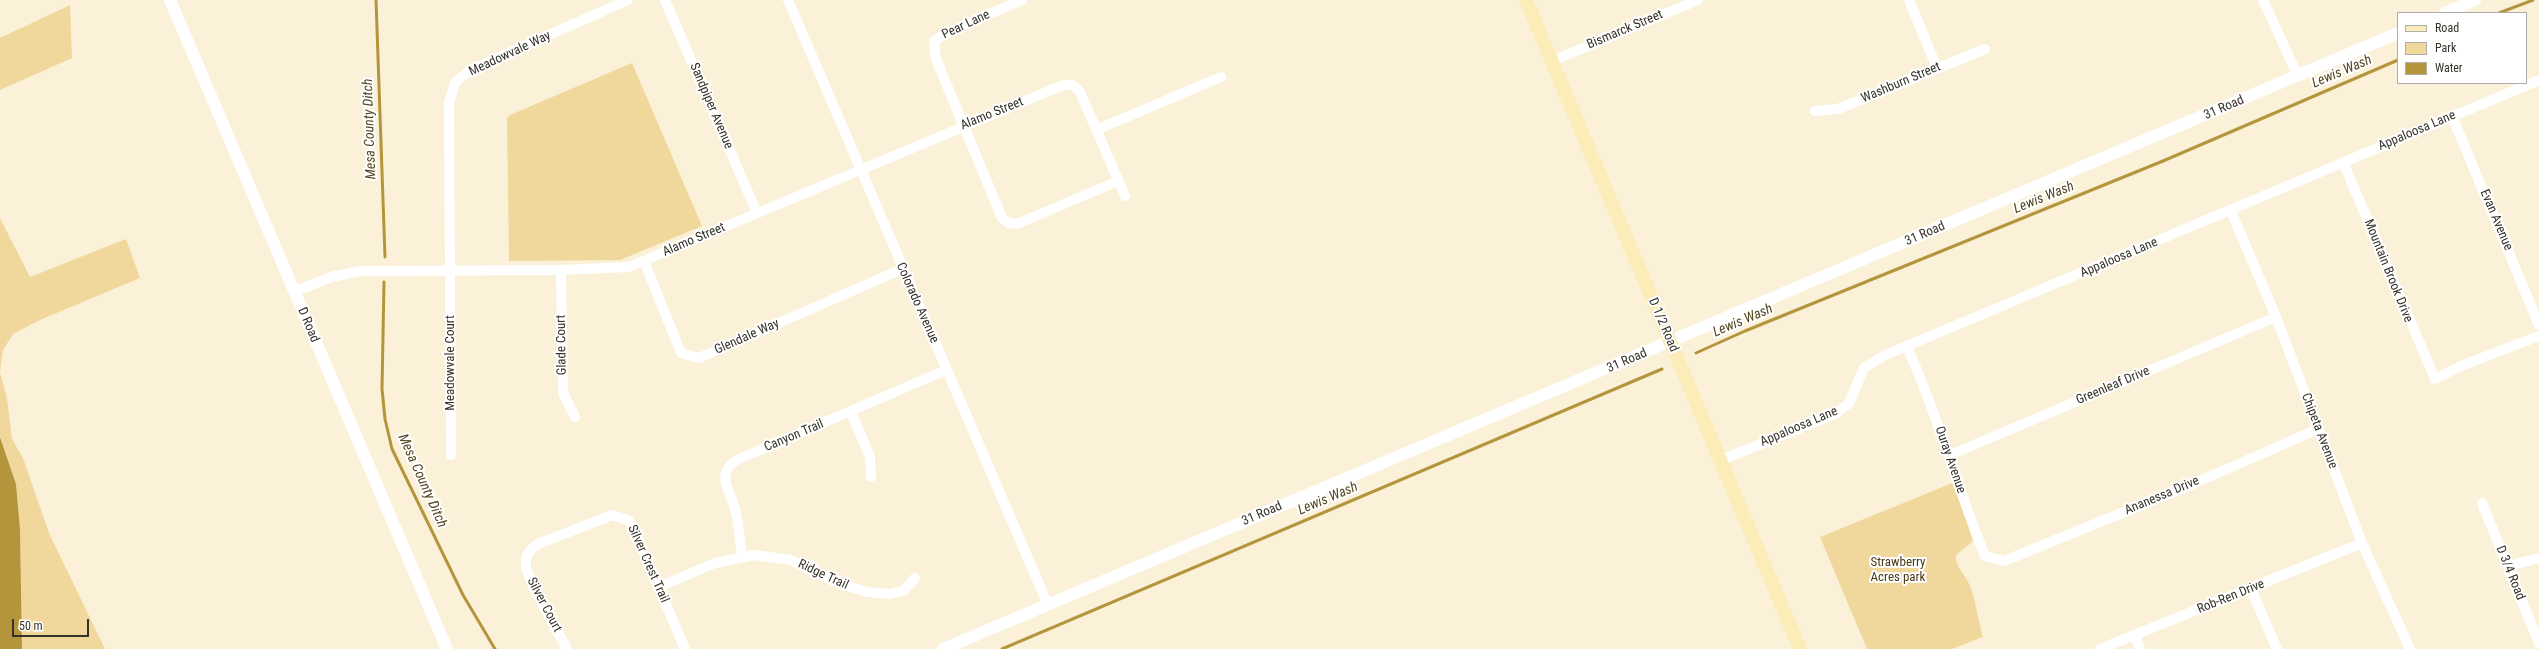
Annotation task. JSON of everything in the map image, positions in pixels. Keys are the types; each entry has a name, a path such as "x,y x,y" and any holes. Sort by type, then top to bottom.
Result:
{"main road":[{"name":"D 1/2 Road","path":"1526,0 1800,649"}],"street":[{"name":"D Road","path":"170,0 447,649"},
{"name":"Meadowvale Way","path":"450,270 449,103 456,83 470,70 628,0"},
{"name":"Sandpiper Avenue","path":"666,0 757,213"},
{"name":"Colorado Avenue","path":"788,0 859,169 1048,605"},
{"name":"Pear Lane","path":"963,126 936,59 934,41 948,32 1022,0"},
{"name":"Bismarck Street","path":"1552,61 1698,0"},
{"path":"1909,0 1938,68"},
{"path":"2263,0 2298,76"},
{"path":"2447,12 2475,0"},
{"name":"31 Road","path":"943,649 2397,33"},
{"name":"Washburn Street","path":"1815,111 1838,109 1985,49"},
{"path":"1125,196 1096,130 1221,77"},
{"name":"Appaloosa Lane","path":"1721,460 1837,413 1850,403 1864,368 1883,356 2231,211 2343,162 2539,80"},
{"name":"Alamo Street","path":"294,292 346,273 621,268 644,261 859,169 1060,86 1072,85 1080,92 1096,130"},
{"name":"Evan Avenue","path":"2452,116 2539,325"},
{"path":"963,126 1002,218 1008,223 1017,224 1118,181"},
{"name":"Mountain Brook Drive","path":"2343,162 2435,379 2461,366 2539,336"},
{"name":"Chipeta Avenue","path":"2231,211 2276,317 2362,543 2410,649"},
{"name":"Glendale Way","path":"644,261 682,353 699,358 902,269"},
{"name":"Meadowvale Court","path":"450,270 451,455"},
{"name":"Glade Court","path":"561,270 563,392 575,417"},
{"name":"Greenleaf Drive","path":"1950,455 2276,317"},
{"name":"Ouray Avenue","path":"1907,347 1950,455 1969,515 1985,556 2004,561"},
{"name":"Canyon Trail","path":"742,556 736,511 725,484 726,474 731,464 739,458 851,412 946,370"},
{"path":"851,412 870,457 871,477"},
{"name":"Ananessa Drive","path":"2004,561 2186,487 2318,429"},
{"name":"D 3/4 Road","path":"2482,503 2539,643"},
{"name":"Silver Crest Trail","path":"526,559 530,550 538,544 607,515 618,515 632,524 685,649"},
{"name":"Rob-Ren Drive","path":"2100,649 2362,543"},
{"name":"Ridge Trail","path":"659,587 714,563 742,556 767,555 791,560 840,584 868,592 890,594 903,591 915,578"},
{"path":"2508,566 2539,558"},
{"name":"Silver Court","path":"526,559 528,573 567,649"},
{"path":"2251,589 2277,649"},
{"path":"2134,635 2140,649"}],"green space":[{"path":"70,5 72,58 0,90 0,38"},
{"path":"632,63 702,226 620,260 509,261 507,118 510,115"},
{"path":"0,218 30,277 126,239 140,278 40,320 13,334 3,350 0,372"},
{"path":"0,372 7,398 12,439 23,458 49,533 105,649 22,649 20,529 16,484 0,436"},
{"name":"Strawberry Acres park","path":"1955,482 1973,541 1956,555 1956,559 1970,586 1983,637 1952,649 1867,649 1820,537"}],"water":[{"path":"0,437 16,484 20,529 22,649 0,649"}],"waterway":[{"name":"Mesa County Ditch","path":"376,0 385,257"},
{"name":"Lewis Wash","path":"2502,12 2533,0"},
{"name":"Lewis Wash","path":"1696,353 1745,331 2163,161 2397,60"},
{"name":"Mesa County Ditch","path":"384,282 382,389 385,419 392,449 463,595 495,649"},
{"name":"Lewis Wash","path":"1002,649 1662,369"}]}
